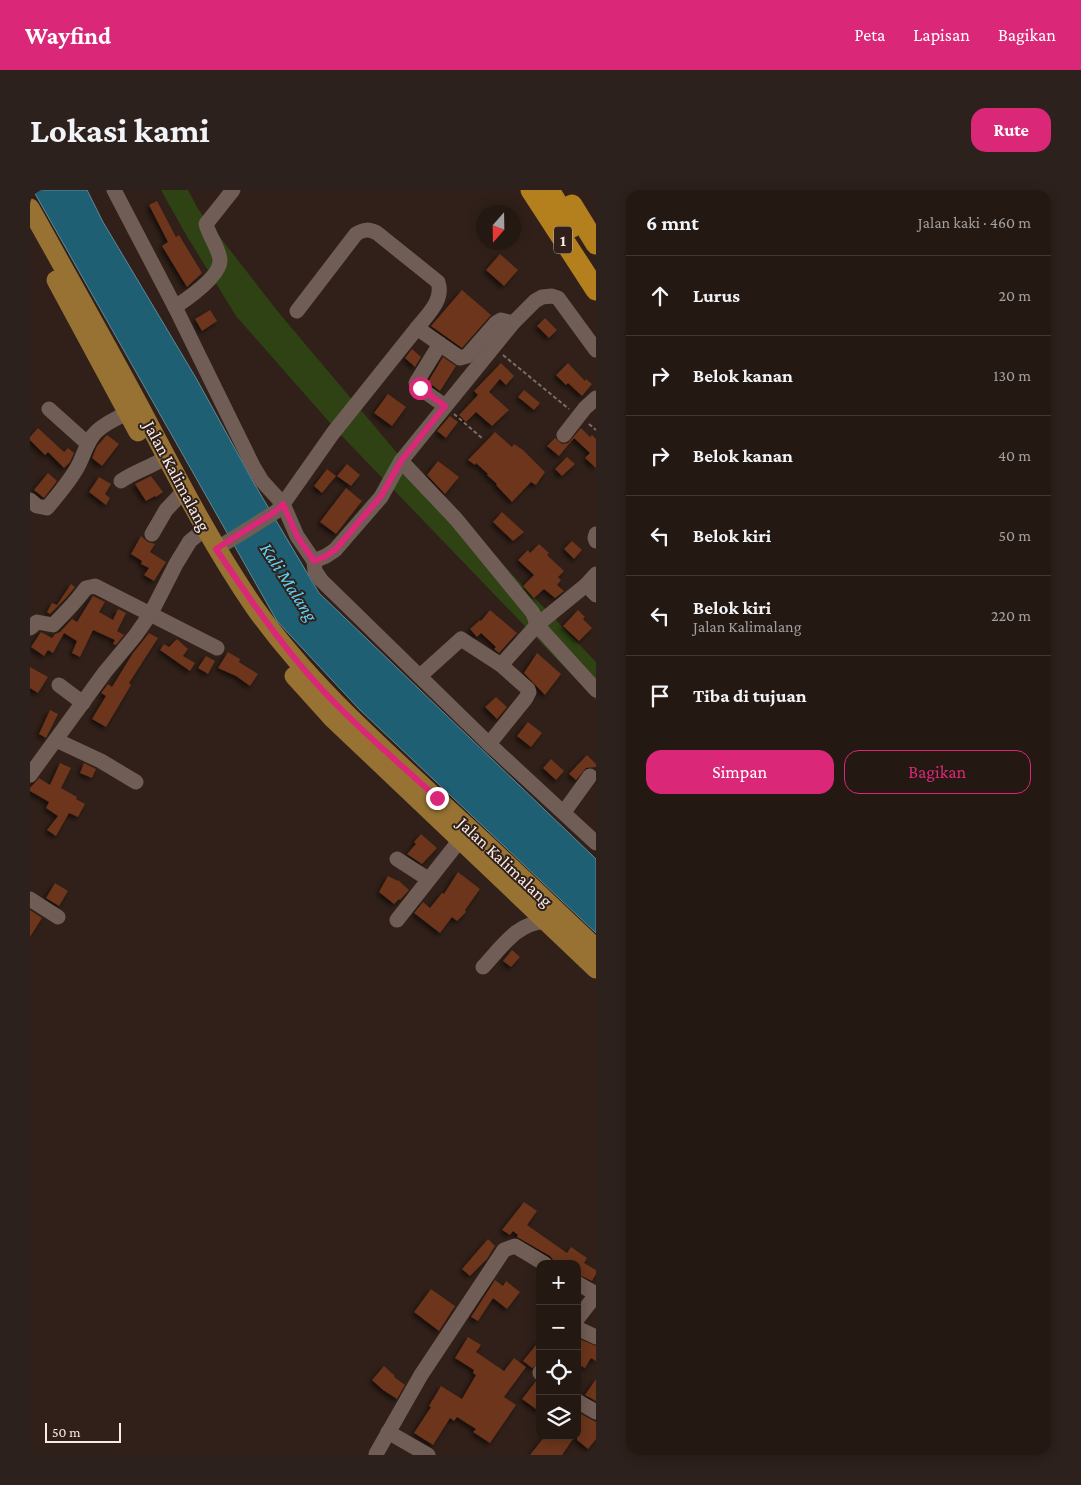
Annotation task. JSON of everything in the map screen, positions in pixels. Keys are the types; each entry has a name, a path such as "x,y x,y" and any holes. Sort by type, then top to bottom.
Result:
{"highway":[{"name":"1","path":"531,190 596,290"},
{"name":"1","path":"549,190 596,265"},
{"name":"1","path":"562,190 596,244"},
{"name":"1","path":"575,190 596,224"}],"main road":[{"name":"Jalan Kalimalang","path":"32,222 200,534 262,638 330,717 465,834"},
{"name":"Jalan Kalimalang","path":"200,534 222,546 256,608 316,683 465,834 552,916 596,969"},
{"name":"Jalan Kalimalang","path":"552,916 596,948"}],"street":[{"path":"114,190 175,307 253,466 314,561 315,571 321,580 490,744 596,843"},
{"path":"175,307 192,296 218,268 220,259 206,224 232,190"},
{"path":"222,546 280,508 333,433 418,328 440,295 440,289 438,282 377,233 369,229 362,230 356,234 296,311"},
{"path":"314,561 335,550 365,515 381,496 401,461 513,323 534,301 542,297 552,296 558,298 596,350"},
{"path":"418,328 460,358 465,358 496,323 501,320 513,323"},
{"path":"440,344 416,383 417,386 445,406"},
{"path":"564,435 596,398"},
{"path":"49,409 88,444"},
{"path":"30,500 37,506 47,508 69,481 96,432 117,417 134,410"},
{"path":"121,481 161,461"},
{"path":"401,461 456,519 533,614 537,625 596,690"},
{"path":"152,534 166,510 180,496"},
{"path":"30,775 151,614 176,564 190,541 200,534"},
{"path":"596,534 596,541"},
{"path":"501,665 537,625 591,590 596,574"},
{"path":"30,628 37,622 54,624 72,607 86,588 95,586 217,648"},
{"path":"420,676 460,639 501,665 528,689 526,698 490,744"},
{"path":"59,685 83,703"},
{"path":"56,740 101,761 136,782"},
{"path":"564,812 590,776"},
{"path":"397,920 465,834"},
{"path":"397,858 428,879"},
{"path":"30,899 58,917"},
{"path":"483,967 520,930 552,916"},
{"path":"376,1454 421,1375 504,1250 514,1246 538,1260"},
{"path":"581,1286 596,1295 581,1314"},
{"path":"581,1330 596,1337"},
{"path":"581,1403 596,1412"},
{"path":"388,1432 428,1455"}],"path":[{"path":"492,349 503,355 596,430"},
{"path":"445,406 483,439"}],"green space":[{"path":"161,190 188,190 198,209 279,313 403,460 596,662 596,700 338,432 236,316"}],"water":[{"name":"Kali Malang","path":"33,190 87,190 103,222 196,378 255,485 319,593 596,859 596,933 359,709 277,621"}],"building":[{"path":"157,201 176,237 179,235 202,273 187,287 162,246 168,242 149,205"},
{"path":"500,254 518,270 504,286 486,270"},
{"path":"462,290 491,315 462,348 431,326"},
{"path":"210,310 217,321 202,331 195,319"},
{"path":"545,318 557,330 549,338 537,326"},
{"path":"412,349 421,357 415,367 405,358"},
{"path":"443,357 456,366 440,391 428,382"},
{"path":"501,363 514,376 506,385 500,379 489,392 509,410 492,426 476,412 466,422 459,415 478,395 474,391"},
{"path":"568,363 585,381 586,379 592,384 582,396 556,375"},
{"path":"524,390 540,403 534,410 518,397"},
{"path":"388,394 406,407 392,426 374,413"},
{"path":"450,416 458,422 446,438 437,431"},
{"path":"38,428 64,452 68,448 74,453 70,462 64,468 48,452 45,455 30,440 30,437"},
{"path":"581,428 590,437 592,435 596,439 596,468 585,458 590,453 574,438 559,456 547,446 555,438 562,444 568,443"},
{"path":"495,432 512,447 514,444 523,450 545,472 536,485 531,482 512,502 488,474 476,463 475,465 468,460"},
{"path":"107,435 119,444 102,466 92,458 97,446"},
{"path":"567,457 575,464 562,476 555,469"},
{"path":"438,461 459,477 445,494 427,475"},
{"path":"347,464 360,475 351,486 337,476"},
{"path":"327,469 336,476 322,493 314,486"},
{"path":"48,473 57,481 44,498 34,490"},
{"path":"151,476 163,492 146,501 135,484"},
{"path":"99,477 111,484 105,494 110,498 106,505 89,492"},
{"path":"346,488 362,501 336,534 320,522"},
{"path":"502,512 524,532 513,541 493,522"},
{"path":"141,536 148,542 155,544 150,552 166,562 154,581 144,575 149,568 141,564 142,561 131,554"},
{"path":"572,541 582,550 574,559 564,549"},
{"path":"539,544 549,553 547,555 564,571 558,577 561,580 557,585 564,591 555,598 544,589 534,598 523,586 534,575 518,560 528,550 530,553"},
{"path":"71,584 75,587 67,597 50,614 47,612 52,603 57,605"},
{"path":"93,596 105,602 99,612 113,620 118,609 126,613 117,631 124,635 116,645 113,644 115,640 93,630 80,657 72,653 77,641 64,633 53,653 48,650 44,656 31,647 41,632 52,638 72,619 77,622"},
{"path":"490,610 517,633 499,653 494,649 496,647 481,633 477,637 470,629 481,621"},
{"path":"578,610 585,617 583,619 592,628 579,641 563,626"},
{"path":"149,633 158,638 129,683 131,685 106,727 92,719 106,696 101,693 108,684 112,687 133,653"},
{"path":"177,639 188,649 183,656 195,663 190,671 160,650 164,644 169,647"},
{"path":"228,652 240,659 239,662 258,674 250,686 236,676 218,668"},
{"path":"537,653 561,674 545,695 524,673"},
{"path":"206,656 215,661 208,674 198,668"},
{"path":"30,667 48,677 38,693 30,688"},
{"path":"496,697 507,707 497,719 485,707"},
{"path":"50,710 58,714 46,738 39,734"},
{"path":"528,722 542,733 531,747 517,736"},
{"path":"587,755 596,764 596,767 586,768 576,780 569,774"},
{"path":"551,759 564,771 556,780 543,768"},
{"path":"60,763 71,768 61,788 85,804 78,817 69,813 56,836 47,830 58,816 46,808 49,802 30,791 30,788 39,778 50,785"},
{"path":"84,763 96,769 92,778 80,773"},
{"path":"421,834 437,848 422,864 407,854 416,844 414,842"},
{"path":"458,872 480,889 465,910 466,912 457,921 452,917 440,933 414,913 423,902 430,908 442,893 444,894"},
{"path":"388,876 398,880 409,890 394,904 379,892"},
{"path":"55,883 68,891 59,906 46,898"},
{"path":"30,910 42,918 30,937"},
{"path":"512,950 520,957 511,967 503,961"},
{"path":"524,1202 537,1211 527,1225 567,1253 571,1247 587,1258 584,1263 596,1270 596,1274 592,1281 581,1276 581,1260 553,1260 550,1256 517,1237 518,1235 513,1231 510,1235 502,1230"},
{"path":"488,1239 495,1246 487,1259 470,1276 462,1269"},
{"path":"495,1280 503,1286 506,1281 520,1292 507,1309 493,1298 478,1321 471,1317"},
{"path":"431,1289 455,1306 439,1331 414,1312"},
{"path":"468,1337 481,1345 476,1352 504,1371 514,1358 526,1367 504,1397 516,1405 490,1443 473,1432 476,1429 457,1417 454,1421 450,1418 433,1445 414,1433 431,1407 429,1406 441,1386 462,1399 476,1375 473,1373 474,1370 455,1358"},
{"path":"581,1340 596,1346 596,1361 591,1358 585,1368 581,1366"},
{"path":"536,1345 536,1366 532,1368 523,1361"},
{"path":"384,1366 405,1385 397,1399 372,1380"},
{"path":"596,1379 596,1401 585,1395"},
{"path":"536,1381 536,1409 522,1399"},
{"path":"581,1414 596,1422 596,1439 588,1449 577,1440 581,1440"},
{"path":"542,1440 572,1440 562,1455 530,1455"}],"route":[{"path":"420,388 445,406 401,461 396,473 381,496 335,550 314,561 297,536 283,504 276,511 216,549 256,608 294,658 316,683 437,798"}]}
